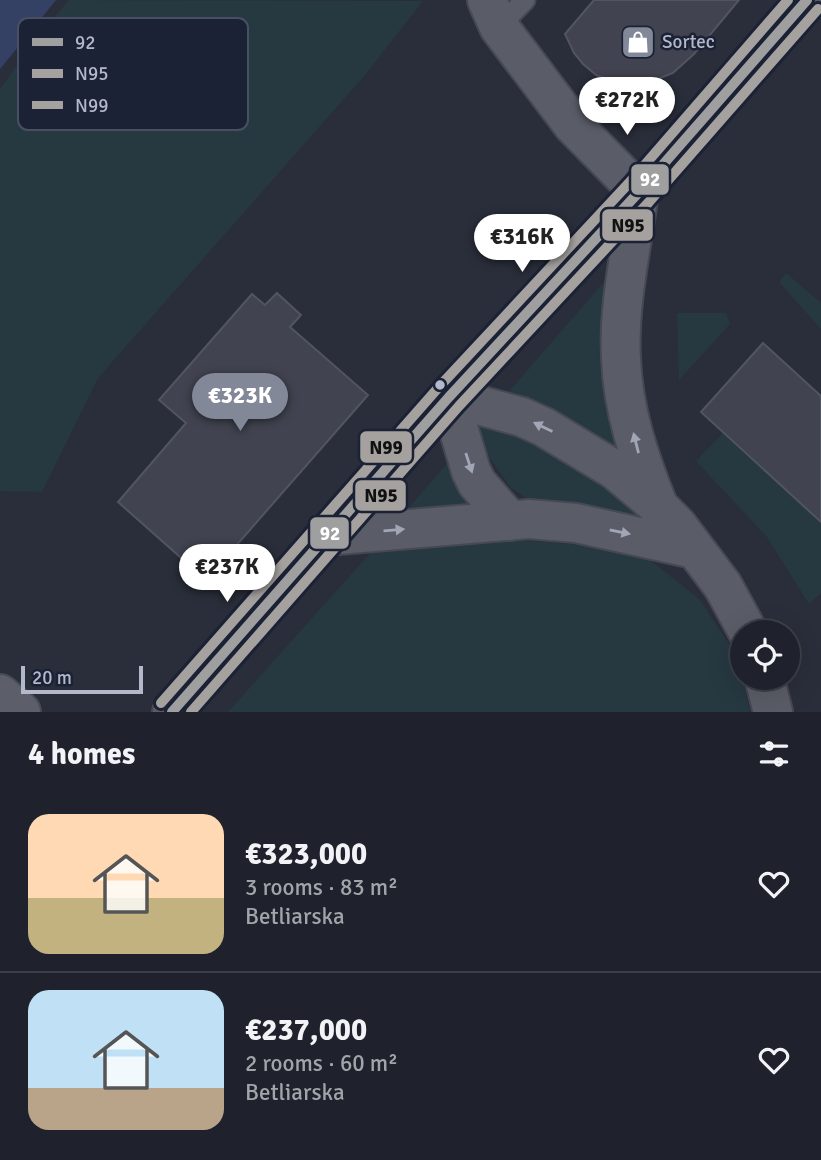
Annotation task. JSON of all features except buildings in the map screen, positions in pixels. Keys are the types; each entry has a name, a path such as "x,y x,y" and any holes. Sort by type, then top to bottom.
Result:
{"street":[{"path":"172,712 449,397 639,192 807,0"},
{"path":"504,9 573,125 639,192"},
{"path":"639,192 626,286 621,357 624,390 640,460 659,507"},
{"path":"449,397 522,417 544,427 615,470 677,525 723,586 741,620"},
{"path":"449,397 471,471 485,495 510,521"},
{"path":"326,536 529,519 576,523 694,549"},
{"path":"767,690 773,712"}],"shaded area":[{"path":"69,0 423,1 365,75 98,378 42,492 0,491 0,89 18,64 18,130 248,130 248,18 53,18"},
{"path":"786,273 821,303 821,329 779,282"},
{"path":"605,281 599,353 606,411 624,464 504,397"},
{"path":"677,313 726,313 730,324 679,380"},
{"path":"477,426 523,433 557,448 657,522 541,508 510,487 476,438"},
{"path":"723,433 821,522 821,593 809,604 767,537 696,461"},
{"path":"451,459 483,509 406,511"},
{"path":"490,538 636,549 699,599 730,645 730,690 745,690 750,712 228,712 374,549"}],"water":[{"path":"0,0 56,0 41,18 18,18 18,47 0,69"}],"transit line":[{"name":"N99","path":"161,703 438,388 629,183 788,0"},
{"name":"92","path":"172,712 449,397 639,192 807,0"},
{"name":"N95","path":"191,712 459,406 649,202 818,9"}],"place":[{"name":"Sortec","path":"638,42"}]}
